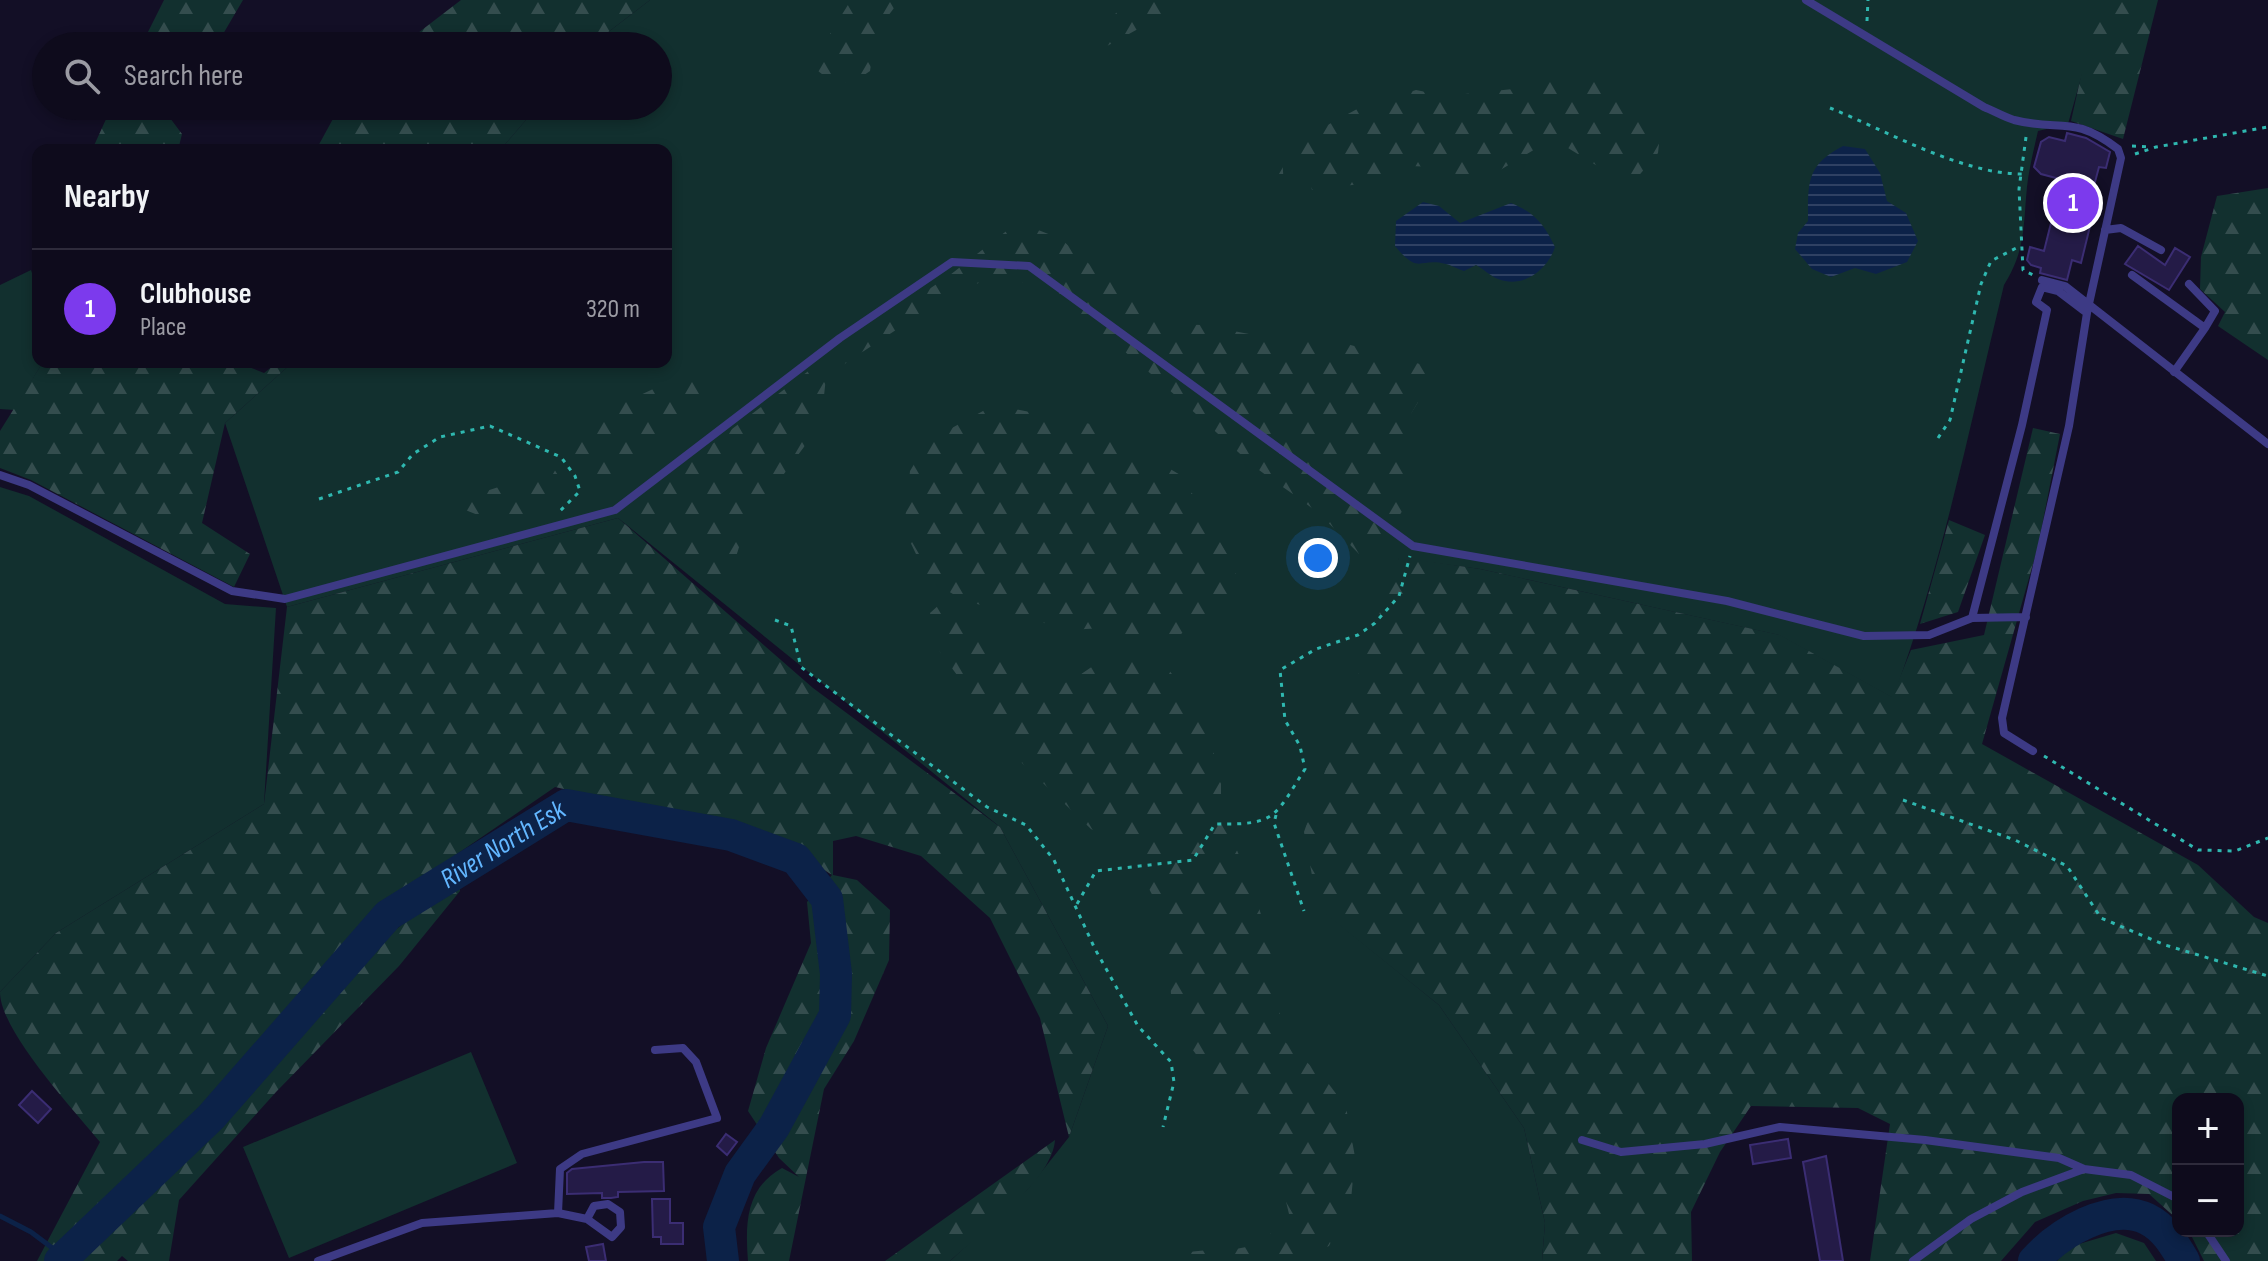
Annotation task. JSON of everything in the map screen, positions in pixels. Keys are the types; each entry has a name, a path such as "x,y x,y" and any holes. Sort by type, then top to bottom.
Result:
{"lane":[{"path":"1806,0 1984,107 2025,121 2068,124 2087,129 2120,153 2088,310 2069,426 2002,718 2004,733 2033,751"},
{"path":"2105,230 2121,228 2161,250"},
{"path":"0,475 29,485 232,591 285,599 615,510 840,338 952,262 1029,266 1413,546 1727,601 1864,636 1929,635 1972,618 2026,617"},
{"path":"2132,275 2205,328"},
{"path":"2042,280 2065,286 2088,310"},
{"path":"2174,372 2215,311 2189,284"},
{"path":"1972,618 2022,425 2047,310 2036,302 2042,287 2058,291 2088,310 2268,444"},
{"path":"558,1213 560,1169 568,1161 582,1154 717,1118 696,1062 683,1048 655,1050"},
{"path":"1582,1140 1621,1152 1705,1144 1780,1127 1925,1140 2059,1158 2084,1169 2131,1175 2172,1196"},
{"path":"1913,1261 1971,1219 2022,1192 2084,1169"},
{"path":"318,1261 422,1223 558,1213 587,1219 612,1237 621,1227 620,1212 608,1204 594,1206 587,1219"},
{"path":"2210,1237 2226,1261"}],"path":[{"path":"1866,37 1868,0"},
{"path":"1830,108 1921,145 1945,159 2004,174 2022,174"},
{"path":"2025,121 2027,149 2022,174 2020,246 2023,270 2042,280"},
{"path":"2120,153 2268,127"},
{"path":"2120,153 2125,145 2156,147"},
{"path":"1938,438 1950,420 1981,284 1991,261 2020,246"},
{"path":"319,499 398,472 413,454 440,437 490,426 561,457 575,476 580,491 570,504 541,522 539,532"},
{"path":"1304,911 1274,823 1305,769 1300,746 1285,720 1280,670 1316,649 1358,635 1375,623 1399,596 1413,546"},
{"path":"775,620 791,626 801,667 810,675 987,807 1026,825 1054,860 1077,904 1095,949 1138,1026 1171,1062 1174,1082 1163,1127"},
{"path":"2033,751 2198,850 2235,851 2268,838"},
{"path":"1903,800 2015,840 2067,866 2101,918 2165,945 2268,976"},
{"path":"1077,904 1096,871 1193,860 1215,824 1267,821 1277,813"}],"green space":[{"path":"164,0 243,0 224,32 148,32"},
{"path":"461,0 650,0 608,32 419,32"},
{"path":"650,0 2103,0 2068,124 2038,131 2028,180 2020,249 2004,285 1941,545 1893,698 1779,635 1480,569 1399,558 1318,907 1439,1005 1524,1128 1545,1223 1542,1261 950,1261 1027,1190 1069,1137 1108,1026 1000,827 618,518 287,607 225,423 286,368 672,368 672,144 505,144 526,120 672,120 672,32 608,32"},
{"path":"851,0 900,0 876,32 870,71 857,80 835,84 818,71 815,58"},
{"path":"1122,0 1169,0 1167,13 1098,51"},
{"path":"2098,0 2158,0 2123,139 2071,121"},
{"path":"1585,80 1620,84 1661,125 1658,153 1630,186 1568,148 1537,148 1492,175 1468,178 1435,167 1410,166 1384,181 1312,190 1306,164 1296,151 1320,129 1359,108 1416,90 1446,96 1513,89 1544,81"},
{"path":"106,120 172,120 182,134 180,144 95,144"},
{"path":"332,120 526,120 505,144 319,144"},
{"path":"1282,154 1284,188 1267,182 1263,163"},
{"path":"2268,188 2268,360 2218,326 2225,312 2200,289 2201,257 2217,196"},
{"path":"1018,222 1061,239 1105,278 1170,324 1202,325 1270,338 1325,338 1420,364 1433,378 1402,428 1412,472 1408,500 1365,560 1313,509 1259,470 1093,326 1056,300 1024,283 998,277 983,281 938,304 826,377 821,424 755,513 741,541 725,591 629,507 815,366 950,275"},
{"path":"31,270 32,368 39,368 14,410 0,409 0,285"},
{"path":"39,368 251,368 264,373 270,368 286,368 225,423 202,523 250,554 234,587 31,480 0,468 0,431"},
{"path":"685,374 702,375 712,386 677,423 600,482 585,475 565,450 600,414"},
{"path":"994,405 1096,425 1182,476 1228,555 1243,592 1175,638 1141,640 1103,628 1069,630 963,600 928,579 904,529 910,471 928,441"},
{"path":"2033,428 2060,434 2038,546 1982,744 2198,865 2254,917 2268,923 2268,1261 2204,1261 2192,1237 2244,1237 2244,1093 2172,1093 2172,1215 2149,1194 2116,1193 2083,1201 2035,1222 2001,1261 1870,1261 1890,1124 1858,1108 1751,1106 1720,1152 1691,1212 1692,1261 1542,1261 1545,1223 1524,1128 1439,1005 1318,908 1304,832 1399,557 1480,569 1780,635 1892,697 1911,650 1984,635"},
{"path":"548,459 570,495 518,520 494,520 463,509 462,499 517,481"},
{"path":"0,487 29,496 225,604 276,608 264,804 56,933 0,992"},
{"path":"618,518 813,688 1000,827 1108,1026 1069,1137 1040,1018 990,918 921,856 856,836 833,841 833,875 857,880 890,910 889,960 854,1041 824,1089 789,1261 748,1261 750,1208 761,1186 782,1168 799,1177 779,1158 748,1111 766,1048 811,943 807,902 832,875 786,845 732,827 555,787 381,906 211,1101 73,1230 52,1261 37,1261 100,1142 25,1048 3,1008 0,992 56,933 264,804 287,607"},
{"path":"1949,520 1985,535 1958,612 1920,624"},
{"path":"940,604 956,611 982,630 1041,689 1071,681 1093,666 1161,659 1198,710 1221,773 1221,811 1256,897 1269,943 1284,1041 1325,1079 1346,1107 1355,1157 1351,1200 1329,1246 1293,1261 1170,1261 1198,1251 1256,1244 1289,1214 1271,1139 1220,1087 1187,1042 1172,1007 1165,919 1128,849 1091,829 1022,763 940,652 930,613"},
{"path":"459,879 460,891 399,966 276,1092 179,1200 169,1261 128,1261 122,1256 117,1261 79,1261 218,1120 394,931"},
{"path":"471,1052 517,1163 289,1258 243,1147"},
{"path":"1055,1140 1051,1156 1028,1189 950,1261 885,1261"},
{"path":"2116,1233 2144,1243 2156,1261 2057,1261 2069,1247"}],"water":[{"path":"1843,146 1865,149 1880,173 1887,201 1906,213 1918,241 1907,262 1876,274 1855,268 1831,277 1812,269 1795,249 1798,233 1808,221 1812,176 1822,160"},
{"path":"1423,202 1439,206 1460,223 1511,203 1538,220 1555,247 1552,255 1534,275 1517,281 1498,279 1476,265 1464,271 1437,262 1415,263 1395,246 1396,221"}],"building":[{"path":"2067,133 2086,138 2110,152 2106,168 2099,167 2088,208 2094,210 2081,263 2072,260 2067,280 2040,273 2041,268 2027,260 2030,247 2044,251 2057,199 2051,197 2056,178 2041,174 2034,167 2041,142 2049,137 2065,141"},
{"path":"2138,246 2165,265 2175,248 2190,257 2169,290 2125,264"},
{"path":"32,1091 51,1109 38,1123 19,1105"},
{"path":"726,1134 737,1142 727,1155 717,1146"},
{"path":"1788,1139 1791,1158 1753,1164 1750,1145"},
{"path":"1826,1156 1843,1261 1820,1261 1803,1162"},
{"path":"663,1162 664,1191 618,1192 618,1197 611,1198 602,1198 602,1193 567,1194 567,1173 572,1169"},
{"path":"652,1199 670,1199 670,1223 683,1223 683,1244 661,1244 661,1237 653,1237"},
{"path":"603,1244 606,1261 589,1261 586,1247"}],"waterway":[{"name":"River North Esk","path":"60,1261 211,1117 388,915 566,805 731,835 796,859 827,899 836,974 835,1015 774,1127 740,1174 719,1227 723,1261"},
{"name":"River North Esk","path":"2034,1261 2071,1231 2101,1217 2117,1214 2147,1219 2159,1227 2184,1261"},
{"path":"0,1216 31,1232 63,1256"}],"place":[{"name":"Clubhouse","path":"2073,203"}]}
